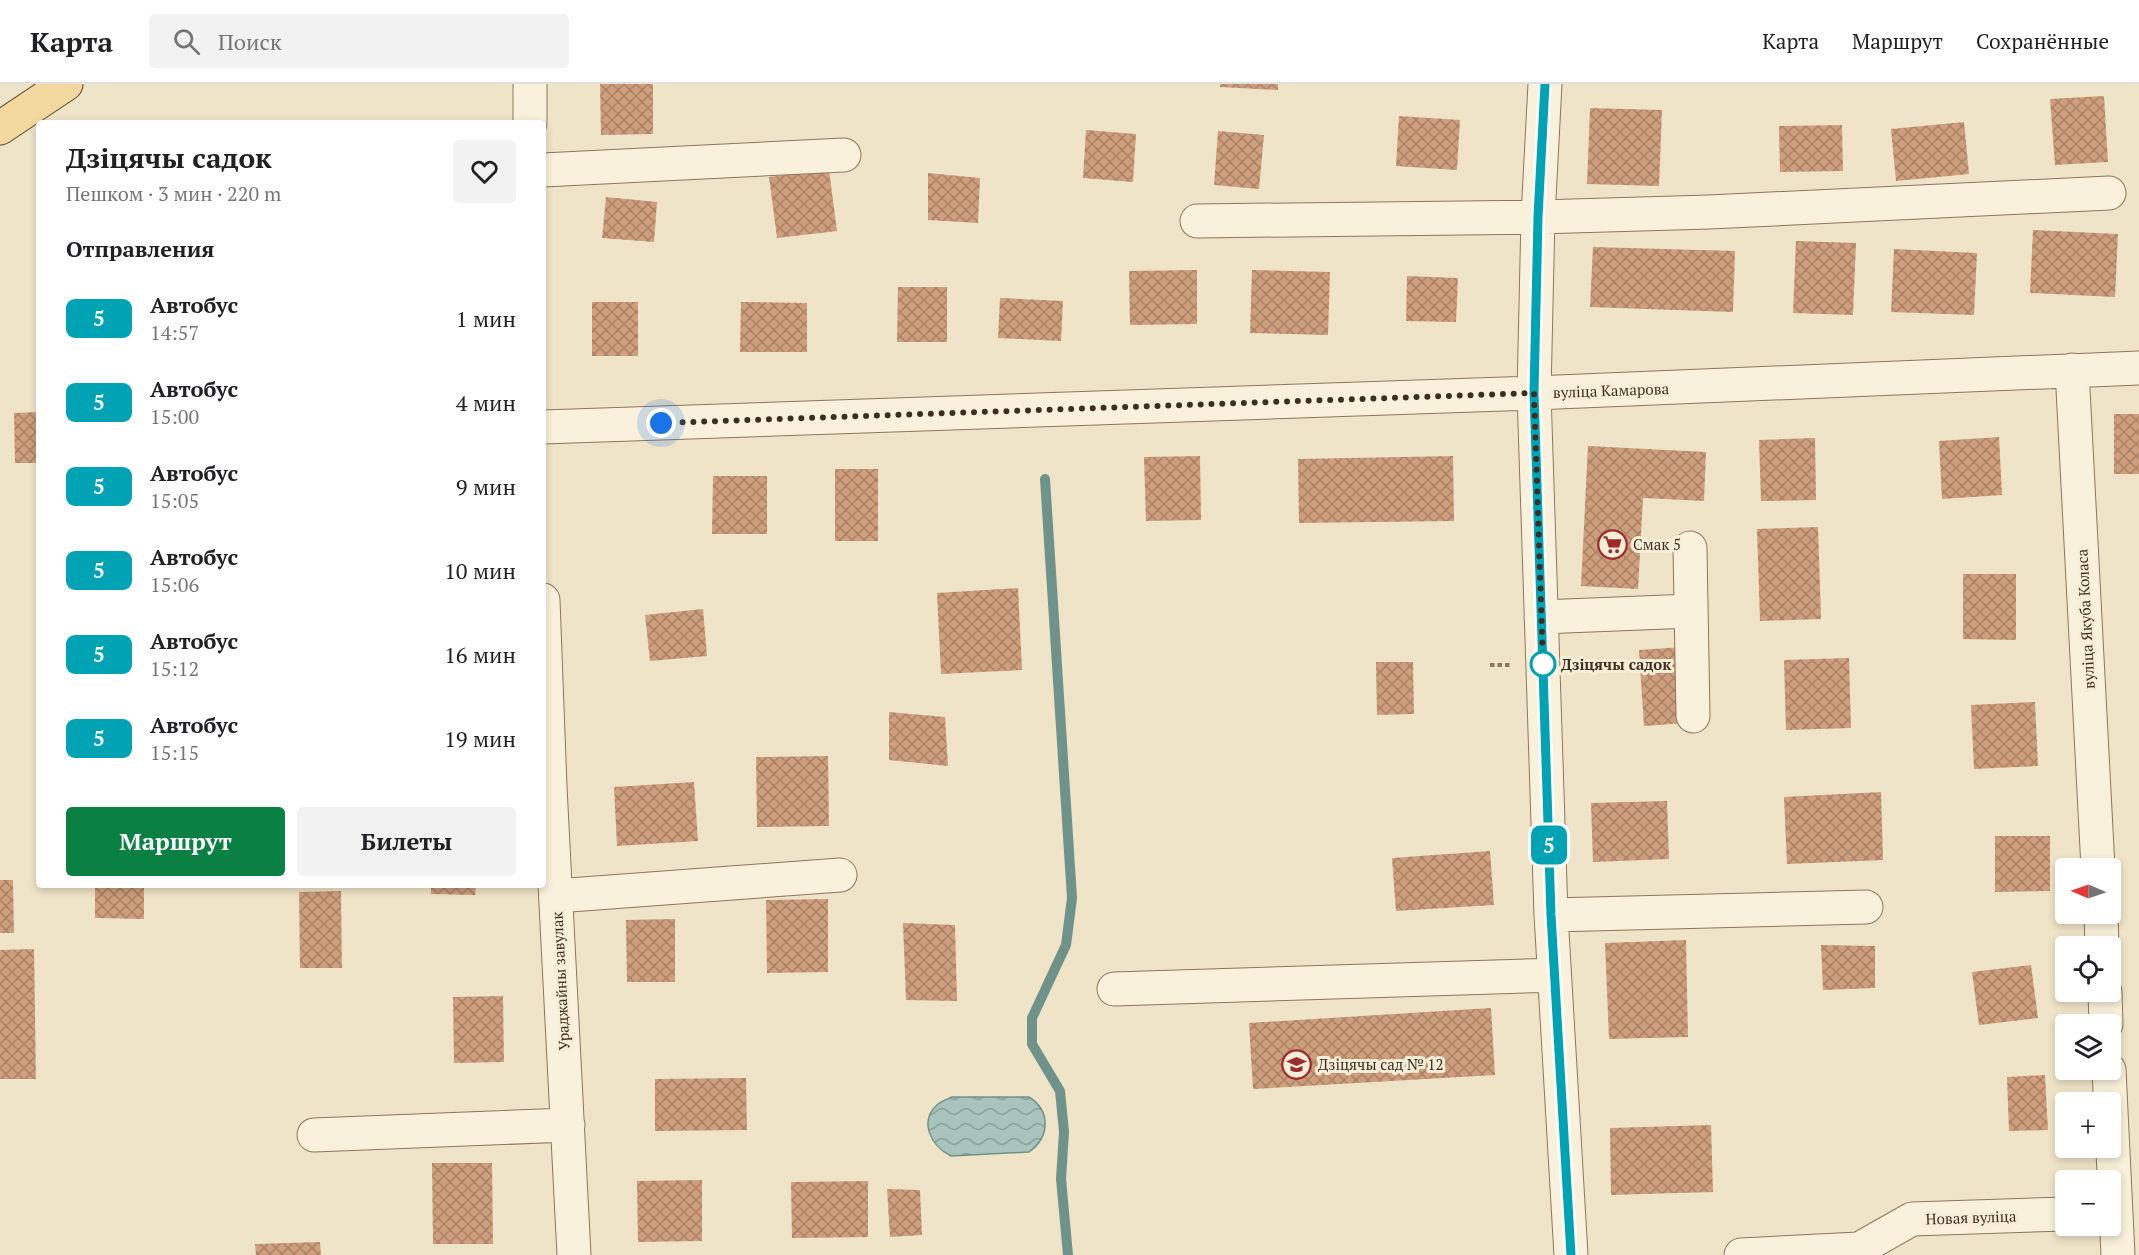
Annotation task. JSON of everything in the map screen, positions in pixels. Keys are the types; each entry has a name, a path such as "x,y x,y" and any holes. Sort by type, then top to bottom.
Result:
{"main road":[{"path":"0,128 66,84"}],"street":[{"path":"530,84 530,120"},
{"path":"1545,84 1538,217 1534,393 1551,915 1571,1255"},
{"path":"546,170 844,155"},
{"path":"1197,221 1538,217 1709,212 2109,193"},
{"name":"вуліца Камарова","path":"546,428 1534,393 2139,368"},
{"name":"вуліца Якуба Коласа","path":"2072,370 2097,858"},
{"path":"1690,548 1693,716"},
{"path":"1541,617 1691,610"},
{"name":"Ураджайны завулак","path":"546,740 574,1255"},
{"path":"555,896 840,875"},
{"path":"1551,915 1866,907"},
{"path":"1114,988 1554,975"},
{"path":"2109,1080 2112,1170"},
{"path":"314,1136 568,1125"},
{"name":"Новая вуліца","path":"1741,1255 1859,1249 1912,1219 2055,1214"},
{"path":"2116,1236 2118,1255"}],"water":[{"path":"952,1097 1029,1097 1041,1109 1045,1124 1044,1132 1036,1146 1029,1152 951,1156 933,1140 928,1125 932,1111 938,1104"}],"building":[{"path":"600,84 653,84 653,134 601,135"},
{"path":"1220,84 1278,84 1278,90 1220,87"},
{"path":"2104,96 2108,162 2055,165 2050,99"},
{"path":"1590,108 1662,110 1659,186 1587,184"},
{"path":"1399,116 1460,120 1457,170 1396,166"},
{"path":"1964,122 1969,174 1896,181 1891,129"},
{"path":"1842,125 1843,171 1780,172 1779,126"},
{"path":"1086,130 1136,134 1133,182 1083,178"},
{"path":"1218,131 1264,135 1259,189 1214,185"},
{"path":"829,170 837,231 777,238 769,177"},
{"path":"928,173 980,178 978,223 928,220"},
{"path":"606,197 657,202 654,242 602,238"},
{"path":"2033,230 2118,234 2115,297 2030,293"},
{"path":"1796,241 1856,243 1853,315 1793,313"},
{"path":"1593,247 1735,251 1733,312 1590,307"},
{"path":"1894,249 1977,253 1974,315 1891,312"},
{"path":"1197,270 1197,324 1130,325 1129,271"},
{"path":"1252,270 1330,272 1328,335 1250,333"},
{"path":"1407,276 1458,278 1456,322 1406,321"},
{"path":"898,287 947,287 947,342 897,342"},
{"path":"1000,298 1063,301 1061,341 998,338"},
{"path":"592,302 638,302 638,356 592,356"},
{"path":"741,302 807,303 807,352 740,352"},
{"path":"36,412 36,463 15,463 14,413"},
{"path":"2114,414 2139,414 2139,474 2114,474"},
{"path":"1999,437 2002,495 1942,499 1939,441"},
{"path":"1815,438 1816,500 1761,501 1759,440"},
{"name":"Смак 5","path":"1588,446 1706,452 1704,501 1643,498 1638,589 1581,586"},
{"path":"1200,456 1201,520 1146,521 1144,457"},
{"path":"1453,456 1454,521 1299,523 1298,459"},
{"path":"835,469 878,469 878,541 835,541"},
{"path":"713,476 767,476 767,534 712,534"},
{"path":"1818,527 1821,619 1760,621 1757,529"},
{"path":"1963,574 2016,574 2016,640 1963,639"},
{"path":"1018,588 1022,670 941,674 937,593"},
{"path":"703,609 707,656 650,661 645,615"},
{"path":"1682,647 1685,723 1644,726 1639,650"},
{"path":"1849,658 1851,728 1786,730 1784,660"},
{"path":"1376,662 1413,662 1414,714 1377,715"},
{"path":"2035,702 2038,766 1974,769 1971,705"},
{"path":"889,712 945,717 948,766 889,760"},
{"path":"828,756 829,826 757,827 756,757"},
{"path":"694,782 698,841 617,846 614,787"},
{"path":"1881,792 1883,860 1787,864 1784,797"},
{"path":"1667,801 1669,859 1593,862 1591,803"},
{"path":"1995,836 2050,836 2050,891 1995,892"},
{"path":"1490,851 1494,905 1396,911 1392,858"},
{"path":"0,880 13,880 14,933 0,933"},
{"path":"95,888 144,888 144,919 95,918"},
{"path":"431,888 476,888 475,895 431,894"},
{"path":"341,891 342,968 300,968 299,892"},
{"path":"828,899 828,972 767,973 766,900"},
{"path":"675,919 675,982 627,982 626,920"},
{"path":"903,923 955,925 957,1001 906,1000"},
{"path":"1686,940 1688,1037 1609,1039 1605,943"},
{"path":"1821,945 1875,946 1875,988 1823,990"},
{"path":"34,949 36,1079 0,1079 0,950"},
{"path":"2031,965 2038,1018 1979,1025 1972,972"},
{"path":"503,996 504,1062 454,1063 453,997"},
{"path":"1491,1008 1495,1075 1253,1089 1249,1023"},
{"path":"2045,1075 2048,1130 2009,1131 2007,1077"},
{"path":"746,1078 747,1130 655,1131 655,1079"},
{"path":"1711,1125 1713,1192 1611,1195 1610,1128"},
{"path":"432,1163 492,1163 493,1244 433,1244"},
{"path":"702,1180 702,1241 638,1242 637,1181"},
{"path":"868,1181 868,1237 792,1238 791,1182"},
{"path":"887,1189 920,1190 922,1235 890,1237"},
{"path":"320,1242 321,1255 256,1255 255,1244"}],"waterway":[{"path":"1045,479 1072,898 1066,945 1032,1018 1032,1044 1060,1091 1064,1132 1061,1179 1068,1255"}],"bus line":[{"name":"5","path":"1545,84 1538,217 1534,393 1551,915 1571,1255"}],"place":[{"name":"Смак 5","path":"1612,544"},
{"name":"Дзіцячы садок","path":"1543,664"},
{"name":"Дзіцячы сад № 12","path":"1297,1064"}],"route":[{"path":"661,423 1534,393 1543,664"}]}
